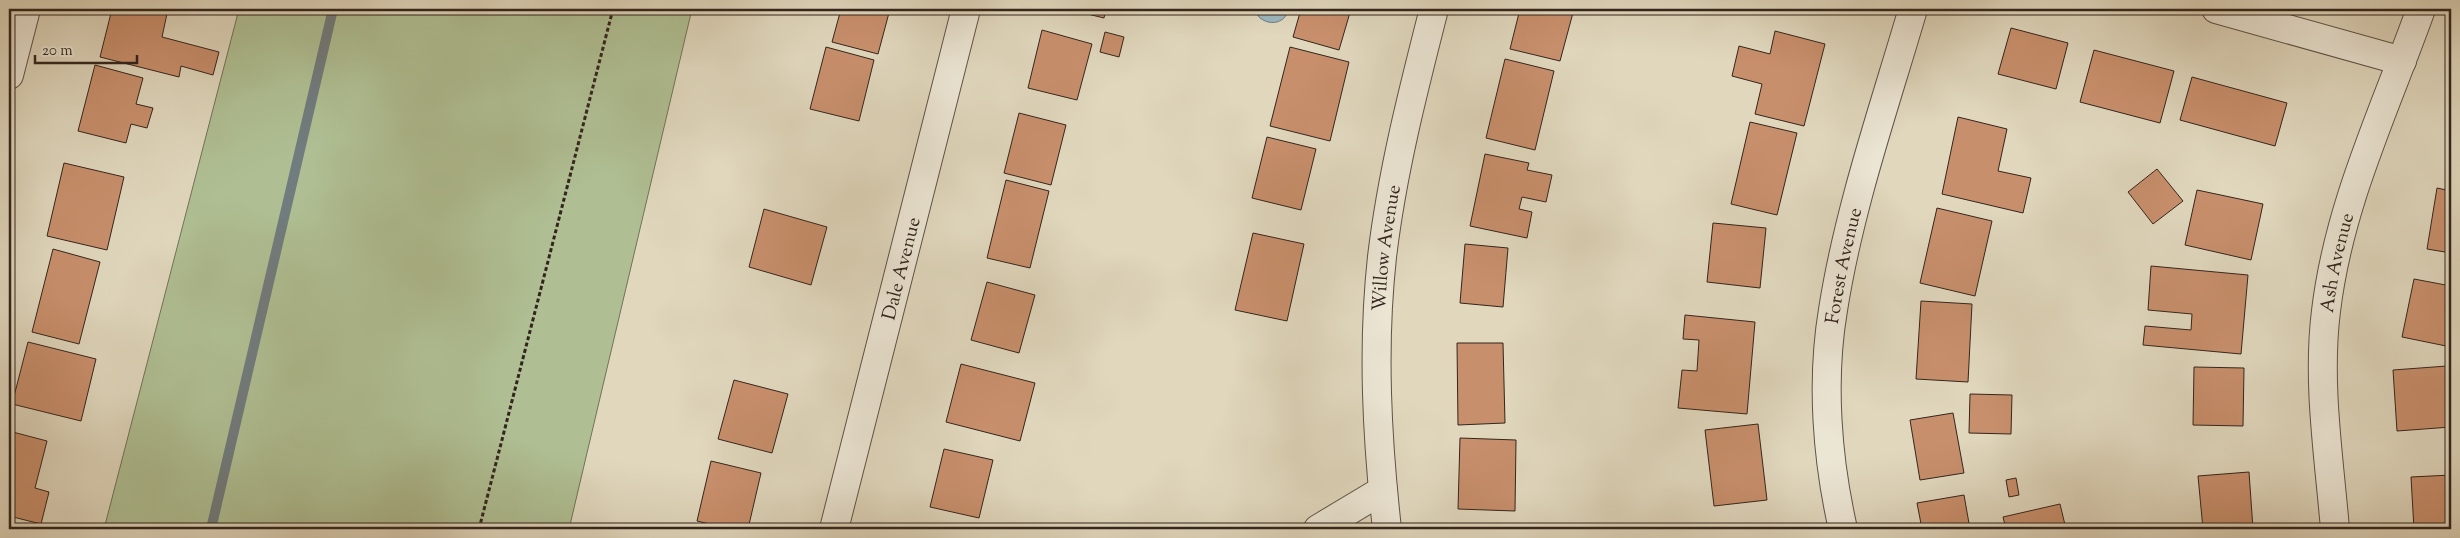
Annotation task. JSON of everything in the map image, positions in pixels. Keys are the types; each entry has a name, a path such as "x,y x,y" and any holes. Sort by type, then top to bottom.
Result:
{"street":[{"path":"9,75 26,9"},
{"name":"Dale Avenue","path":"834,529 966,9"},
{"name":"Willow Avenue","path":"1387,529 1379,452 1376,355 1382,258 1397,162 1434,9"},
{"name":"Forest Avenue","path":"1843,529 1830,456 1827,384 1832,312 1846,241 1913,9"},
{"path":"2216,9 2402,61"},
{"name":"Ash Avenue","path":"2335,529 2322,380 2326,312 2338,240 2359,170 2421,9"},
{"path":"1318,529 1383,490"}],"path":[{"path":"479,529 613,9"}],"green space":[{"path":"239,9 692,9 569,529 104,529"}],"water":[{"path":"1254,9 1289,9 1282,19 1272,22 1261,19"}],"building":[{"path":"112,9 168,9 162,37 219,52 213,75 181,66 179,77 100,57"},
{"path":"841,9 890,9 878,54 832,42"},
{"path":"1067,9 1106,9 1104,18"},
{"path":"1301,9 1351,9 1339,50 1293,37"},
{"path":"1520,9 1574,9 1560,61 1510,49"},
{"path":"2011,28 2068,43 2056,89 1998,74"},
{"path":"1042,30 1092,44 1077,100 1028,88"},
{"path":"1775,31 1825,44 1804,126 1755,114 1762,84 1732,76 1739,46 1770,54"},
{"path":"1105,32 1124,37 1119,57 1100,52"},
{"path":"826,47 874,60 859,121 810,109"},
{"path":"1290,47 1349,62 1330,141 1270,126"},
{"path":"2094,50 2174,71 2160,123 2080,102"},
{"path":"1505,59 1554,71 1535,150 1486,138"},
{"path":"95,65 143,78 136,104 153,108 147,128 131,124 126,143 78,131"},
{"path":"2192,77 2287,103 2275,146 2180,120"},
{"path":"1019,113 1066,125 1051,185 1004,173"},
{"path":"1958,117 2007,129 1998,171 2031,178 2023,213 1942,194"},
{"path":"1750,122 1797,133 1777,215 1731,204"},
{"path":"1267,137 1316,149 1301,210 1252,198"},
{"path":"1485,154 1529,163 1527,170 1552,175 1546,202 1522,197 1519,209 1532,212 1527,238 1470,226"},
{"path":"64,163 124,177 107,250 47,236"},
{"path":"2157,169 2183,201 2153,224 2128,192"},
{"path":"1006,180 1049,191 1030,268 987,258"},
{"path":"2437,188 2451,191 2451,253 2427,249"},
{"path":"2197,190 2263,204 2251,260 2185,245"},
{"path":"1937,208 1992,221 1975,296 1920,283"},
{"path":"764,209 827,227 811,285 749,267"},
{"path":"1713,223 1766,228 1760,288 1707,282"},
{"path":"1253,233 1304,244 1287,321 1235,310"},
{"path":"1465,244 1508,248 1503,307 1460,303"},
{"path":"53,249 100,262 79,344 32,332"},
{"path":"2151,266 2248,275 2241,354 2143,345 2145,326 2191,330 2192,314 2148,310"},
{"path":"2414,279 2451,286 2451,347 2402,337"},
{"path":"987,282 1035,295 1019,353 971,340"},
{"path":"1921,301 1972,304 1968,382 1916,379"},
{"path":"1685,315 1755,322 1747,414 1678,408 1682,370 1697,371 1699,340 1683,339"},
{"path":"28,342 96,359 81,421 12,404"},
{"path":"1457,343 1503,343 1505,423 1458,425"},
{"path":"961,364 1035,383 1020,441 946,422"},
{"path":"2447,366 2448,374 2451,374 2451,427 2397,431 2393,370"},
{"path":"2194,367 2244,368 2243,426 2193,425"},
{"path":"734,380 788,394 772,453 718,439"},
{"path":"1970,394 2012,395 2011,434 1969,433"},
{"path":"1953,413 1964,473 1920,480 1910,420"},
{"path":"1758,424 1767,500 1714,506 1705,430"},
{"path":"9,431 47,441 35,488 49,492 41,524 9,516"},
{"path":"1460,438 1516,440 1515,511 1458,509"},
{"path":"944,449 993,460 979,518 930,507"},
{"path":"711,461 761,473 748,529 730,529 697,521"},
{"path":"2249,472 2253,529 2203,529 2198,476"},
{"path":"2451,475 2451,529 2414,529 2411,477"},
{"path":"2016,478 2019,495 2009,497 2006,480"},
{"path":"1964,495 1970,529 1922,529 1917,503"},
{"path":"2060,504 2066,529 2006,529 2003,517"}],"waterway":[{"path":"211,529 333,9"}]}
